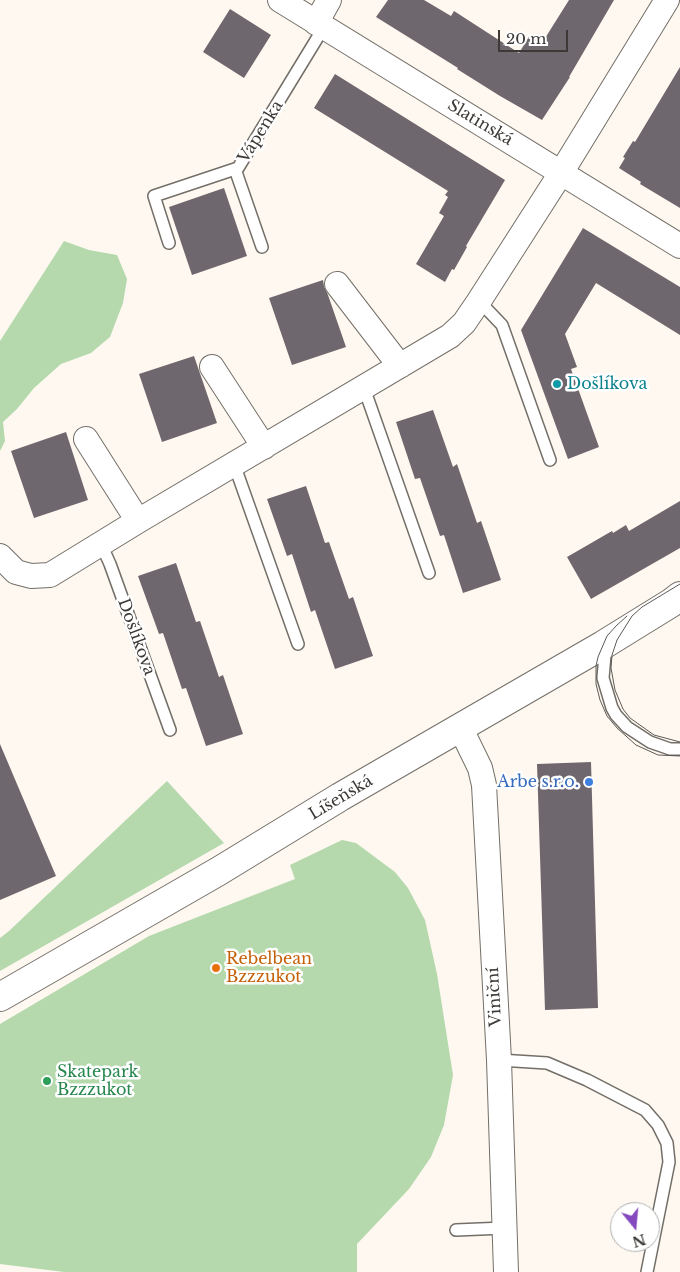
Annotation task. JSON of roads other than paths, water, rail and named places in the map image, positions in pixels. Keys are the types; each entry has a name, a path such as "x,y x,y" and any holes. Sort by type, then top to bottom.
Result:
{"street":[{"name":"Slatinská","path":"280,0 680,246"},
{"name":"Vápenka","path":"320,25 329,0"},
{"path":"0,556 16,572 31,576 50,575 138,520 450,336 464,323 480,301 668,0"},
{"path":"336,284 400,366"},
{"path":"212,367 264,447"},
{"path":"86,439 138,520"},
{"name":"Líšeňská","path":"0,997 238,860 340,797 611,640 671,604 680,596"},
{"name":"Viniční","path":"460,727 480,768 484,785 499,1060 506,1272"}],"lane":[{"name":"Vápenka","path":"169,243 154,196 238,168 320,25"},
{"path":"236,169 262,247"},
{"path":"480,301 502,325 550,460"},
{"path":"364,388 429,573"},
{"path":"234,464 298,644"},
{"name":"Došlíkova","path":"101,544 170,730"},
{"path":"611,640 605,655 603,678 612,708 621,722 650,742 680,750"},
{"path":"499,1060 547,1063 587,1080 645,1110 658,1125 667,1143 669,1162 648,1272"},
{"path":"456,1230 504,1228"}],"tram line":[{"path":"680,584 642,607 632,616 617,640 612,655 611,668 615,690 623,709 630,718 654,735 680,742"},
{"path":"627,616 607,636 598,657 596,684 600,700 607,716 636,745 658,755 680,756"}],"place":[{"name":"Došlíkova","path":"557,384"},
{"name":"Arbe s.r.o.","path":"589,782"},
{"name":"Rebelbean Bzzzukot","path":"216,968"},
{"name":"Skatepark Bzzzukot","path":"47,1081"}]}
